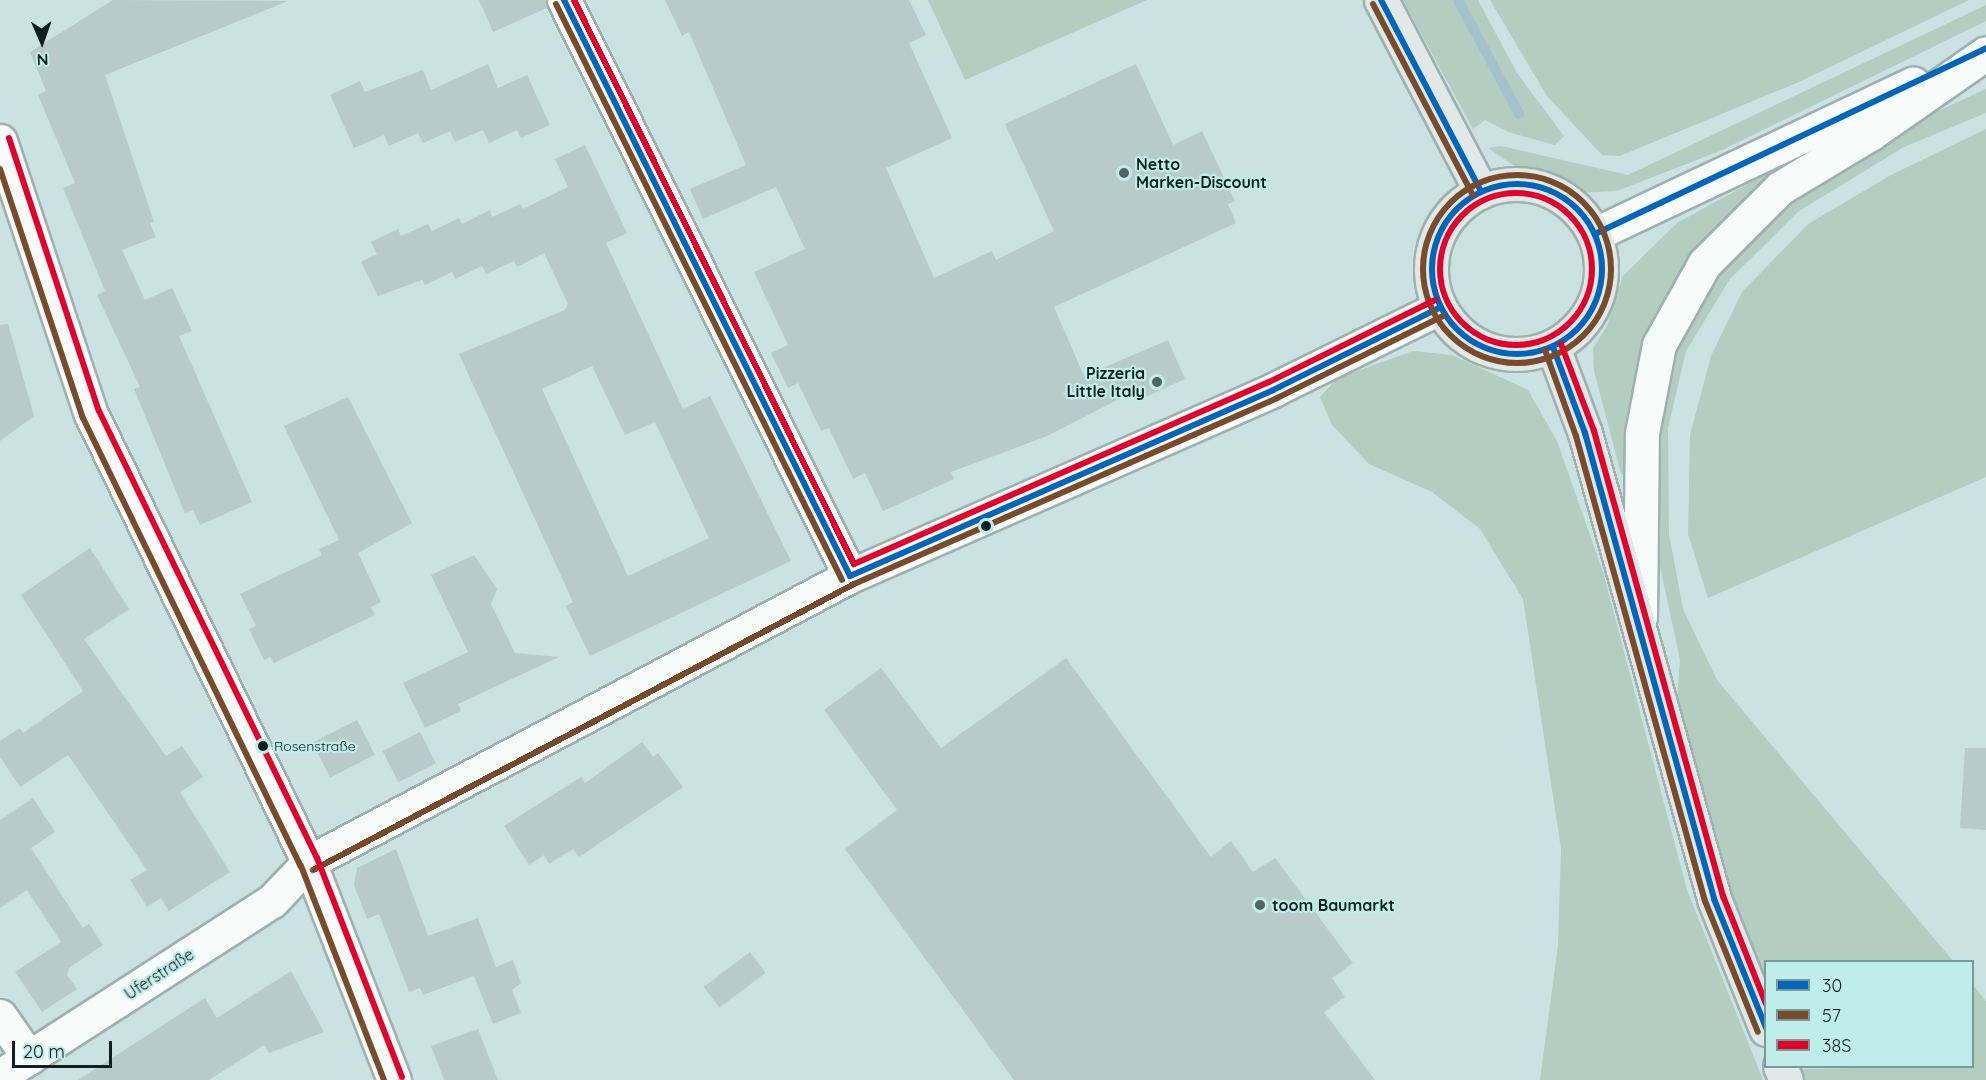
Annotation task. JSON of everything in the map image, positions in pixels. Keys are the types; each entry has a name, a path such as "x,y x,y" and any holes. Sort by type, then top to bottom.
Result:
{"main road":[{"path":"1381,0 1481,191"},
{"path":"1507,184 1551,191 1580,211 1595,234 1602,259 1601,286 1592,311 1575,332 1553,347 1528,354 1501,354 1462,334 1439,308 1431,282 1432,254 1441,228 1458,206 1481,191 1507,184"},
{"path":"1553,347 1585,433 1714,899 1764,1024"}],"street":[{"path":"564,0 849,576"},
{"path":"1595,234 1986,48"},
{"path":"1640,634 1642,433 1659,345 1704,264 1780,188 1870,134 1986,53"},
{"path":"0,141 91,414 309,862 394,1080"},
{"name":"Uferstraße","path":"0,1076 272,901 309,862 849,576 1273,390 1439,308"},
{"path":"0,1016 29,1058"}],"green space":[{"path":"928,0 1147,0 965,80"},
{"path":"1403,0 1478,0 1517,73 1564,136 1555,145 1508,132 1485,120 1473,129"},
{"path":"1490,0 1969,0 1799,82 1620,156 1602,155 1547,96"},
{"path":"1986,5 1986,21 1720,151 1617,191 1579,193 1516,167 1488,148 1501,146 1628,175"},
{"path":"1986,89 1986,113 1904,147 1799,211 1730,279 1686,351 1668,428 1669,534 1683,609 1717,680 1952,960 1764,960 1764,983 1728,893 1677,700 1680,660 1654,538 1650,435 1669,348 1709,269 1783,195 1892,132"},
{"path":"1986,129 1986,477 1708,598 1688,534 1690,435 1711,356 1742,292 1808,224 1891,175"},
{"path":"1775,169 1777,178 1697,254 1630,475 1621,474 1594,371 1593,348 1607,326 1623,276 1677,223"},
{"path":"1413,351 1452,355 1528,390 1557,441 1603,572 1687,890 1763,1080 1540,1080 1558,945 1561,849 1523,599 1480,529 1432,492 1369,464 1332,425 1320,397 1337,378"},
{"path":"1974,986 1986,1001 1986,1080 1805,1080 1799,1069 1974,1068"}],"building":[{"path":"113,0 288,1 105,75 154,222 150,223 156,237 122,250 145,300 172,288 192,331 179,336 252,502 200,525 193,510 185,513 134,389 140,387 97,295 105,291 63,188 75,183 38,95 46,91 30,52"},
{"path":"479,0 545,0 547,8 493,32"},
{"path":"665,0 909,0 926,35 909,43 952,138 886,168 934,278 992,251 996,260 1054,231 1005,124 1136,64 1173,145 1202,131 1235,201 1228,204 1236,223 1054,307 1084,376 1168,340 1185,379 1137,401 1134,394 1127,395 1047,436 951,472 954,479 883,511 865,473 853,479 829,428 821,431 798,383 788,388 771,353 788,345 754,272 805,249 776,187 703,219 690,189 746,165 689,32 682,36"},
{"path":"488,64 498,88 527,75 550,125 521,138 517,130 489,143 483,130 455,142 450,131 423,143 418,133 389,146 384,135 354,148 330,95 360,81 365,92 423,70 431,90"},
{"path":"585,145 627,233 606,243 683,409 710,396 791,561 590,656 566,606 573,602 459,354 565,310 568,304 544,253 517,267 514,261 486,274 482,266 455,279 452,272 425,285 422,280 378,296 361,262 377,254 371,242 398,229 401,236 428,224 432,231 459,218 462,224 490,210 492,217 520,204 523,209 568,187 555,159","holes":["592,366 625,435 655,422 709,538 628,576 542,389"]},
{"path":"8,324 34,416 0,441 0,325"},
{"path":"348,397 412,523 358,553 381,602 371,607 375,615 274,663 270,657 264,660 249,629 256,626 240,594 322,555 319,549 339,540 284,426"},
{"path":"90,548 129,609 84,639 166,756 182,746 203,777 180,792 230,872 169,911 161,898 147,907 130,880 147,870 68,755 20,787 0,757 0,741 20,728 23,733 83,691 21,595"},
{"path":"474,555 497,589 491,604 515,653 559,657 458,704 461,711 425,728 403,683 468,652 431,575"},
{"path":"1066,658 1211,857 1231,841 1253,872 1275,858 1353,963 1332,978 1345,997 1324,1012 1375,1080 1014,1080 845,849 897,810 824,710 881,668 941,748"},
{"path":"357,720 375,755 330,777 312,743"},
{"path":"420,732 436,763 398,782 383,751"},
{"path":"642,742 653,757 658,753 683,787 579,857 573,849 549,864 544,855 529,865 504,826 581,777 585,783"},
{"path":"1965,748 1986,748 1986,830 1960,828"},
{"path":"33,798 55,832 31,848 83,928 89,924 103,945 69,968 67,975 77,989 42,1012 15,972 61,942 27,890 0,908 0,820"},
{"path":"396,849 428,936 478,918 496,967 513,960 521,983 512,990 521,1013 493,1024 474,976 423,995 420,988 409,992 379,914 367,919 354,885 357,868"},
{"path":"750,952 766,973 719,1008 704,987"},
{"path":"291,971 324,1032 269,1053 264,1045 209,1080 78,1080 205,998 217,1018"},
{"path":"478,1029 498,1080 444,1080 431,1046"}],"waterway":[{"path":"1458,0 1519,114"}],"transit line":[{"name":"30","path":"564,0 850,576"},
{"name":"38S","path":"574,0 854,564 1269,382 1435,300"},
{"name":"30","path":"1381,0 1481,191"},
{"name":"57","path":"556,4 842,580"},
{"name":"57","path":"1373,4 1473,195"},
{"name":"30","path":"1595,234 1986,48"},
{"name":"38S","path":"9,138 99,411 317,858 402,1077"},
{"name":"57","path":"0,169 83,418 301,866 384,1080"},
{"name":"57","path":"1526,175 1553,182 1584,202 1604,233 1610,251 1611,269 1610,287 1604,305 1584,336 1553,356 1535,362 1508,363 1473,352 1457,342 1444,329 1430,305 1424,287 1423,260 1434,225 1444,209 1457,196 1481,182 1499,176 1526,175"},
{"name":"30","path":"1517,184 1534,185 1550,190 1577,209 1596,236 1601,252 1602,269 1601,286 1596,302 1577,329 1550,348 1534,353 1517,354 1500,353 1484,348 1457,329 1438,302 1433,286 1432,269 1433,252 1438,236 1457,209 1484,190 1500,185 1517,184"},
{"name":"38S","path":"1516,193 1531,194 1545,199 1570,215 1586,240 1591,254 1592,269 1591,284 1586,298 1570,323 1545,339 1531,344 1516,345 1501,344 1487,339 1462,323 1446,298 1441,284 1440,269 1441,254 1446,240 1462,215 1487,199 1501,194 1516,193"},
{"name":"30","path":"850,576 1273,390 1439,308"},
{"name":"57","path":"313,870 854,584 1277,398 1443,316"},
{"name":"38S","path":"1561,344 1594,431 1723,896 1764,999"},
{"name":"30","path":"1553,347 1585,433 1714,899 1764,1023"},
{"name":"57","path":"1545,350 1576,436 1705,901 1758,1032"}],"place":[{"name":"Netto Marken-Discount","path":"1124,173"},
{"name":"Pizzeria Little Italy","path":"1157,382"},
{"name":"Rosenstraße","path":"263,746"},
{"name":"toom Baumarkt","path":"1260,905"}]}
